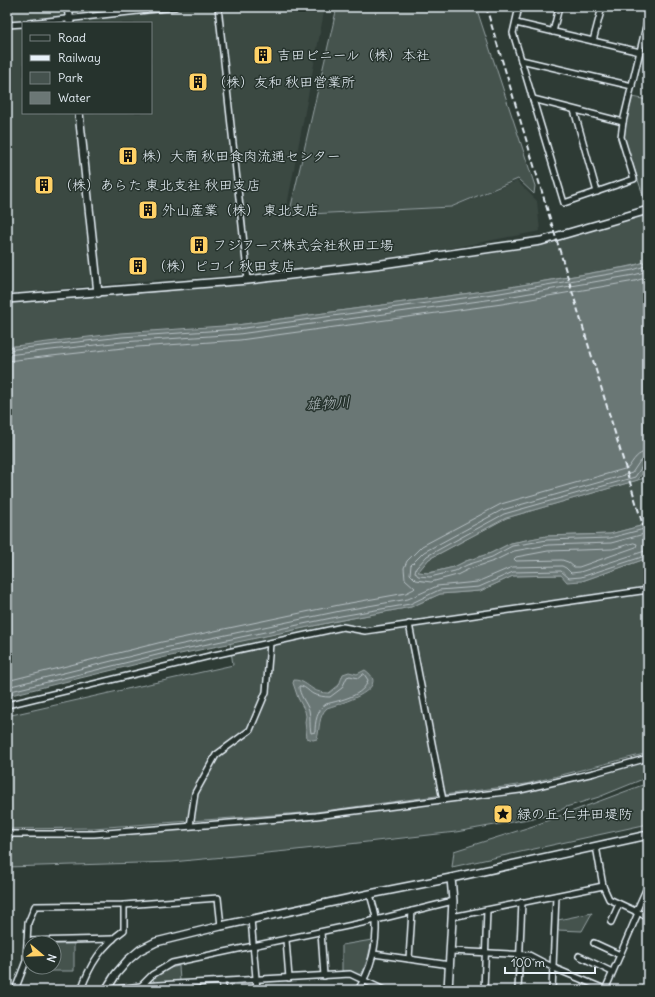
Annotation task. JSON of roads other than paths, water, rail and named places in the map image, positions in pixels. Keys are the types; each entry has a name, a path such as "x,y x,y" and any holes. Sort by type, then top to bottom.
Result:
{"street":[{"path":"68,7 70,21"},
{"path":"50,22 70,21 175,7"},
{"path":"218,7 248,280"},
{"path":"519,7 513,33 564,203 634,179 621,137 623,122 648,18"},
{"path":"553,32 559,7"},
{"path":"593,41 602,7"},
{"path":"516,22 640,52"},
{"path":"7,25 22,24"},
{"path":"521,60 632,86"},
{"path":"533,99 623,122"},
{"path":"574,110 597,192"},
{"path":"79,114 98,293"},
{"path":"7,299 248,280 382,264 541,241 648,210"},
{"path":"7,705 343,627 365,631 648,590"},
{"path":"409,624 443,800"},
{"path":"190,826 195,793 216,755 250,730 266,692 270,643"},
{"path":"7,834 94,834 316,816 520,790 594,773 648,758"},
{"path":"108,990 116,974 128,960 140,950 156,942 252,919 648,835"},
{"path":"596,846 603,886 609,899 648,917"},
{"path":"448,990 453,901 451,878"},
{"path":"451,951 520,954 529,956 606,990 648,885"},
{"path":"452,917 603,886"},
{"path":"358,990 364,981 374,954 376,920 370,894"},
{"path":"552,990 556,896"},
{"path":"27,935 28,923 35,906 124,905 218,898 221,926"},
{"path":"141,986 152,975 172,963 286,940 453,901"},
{"path":"518,990 522,902"},
{"path":"611,922 619,904"},
{"path":"82,990 93,962 113,939 124,930 124,905"},
{"path":"484,990 487,910"},
{"path":"409,959 412,911"},
{"path":"252,919 257,990"},
{"path":"321,932 324,976"},
{"path":"62,940 113,939"},
{"path":"286,940 289,978"},
{"path":"594,943 620,955"},
{"path":"374,954 450,965"},
{"path":"579,956 612,972"},
{"path":"15,990 22,972"},
{"path":"108,990 141,986 350,974 384,990"},
{"path":"222,982 222,990"},
{"path":"645,990 648,983"},
{"path":"188,984 188,990"}],"water":[{"name":"雄物川","path":"648,261 648,464 638,480 506,518 429,559 418,572 429,573 454,567 466,561 491,553 511,543 546,536 610,534 648,524 648,558 582,581 567,582 561,575 513,576 480,591 440,594 411,607 166,657 7,696 7,347 121,333 237,325 499,289 632,266"},
{"path":"365,670 372,677 373,683 368,689 361,695 327,708 322,715 317,739 313,740 307,738 305,711 298,698 293,683 294,680 302,682 317,691 329,693 339,685 343,674 349,672 357,674"}],"railway":[{"path":"486,7 648,542"}],"place":[{"name":"吉田ビニール（株）本社","path":"263,55"},
{"name":"（株）友和 秋田営業所","path":"198,82"},
{"name":"株）大商 秋田食肉流通センター","path":"128,156"},
{"name":"（株）あらた 東北支社 秋田支店","path":"44,185"},
{"name":"外山産業（株） 東北支店","path":"148,210"},
{"name":"フジフーズ株式会社秋田工場","path":"199,245"},
{"name":"（株）ピコイ 秋田支店","path":"138,266"},
{"name":"緑の丘 仁井田堤防","path":"503,814"}]}
